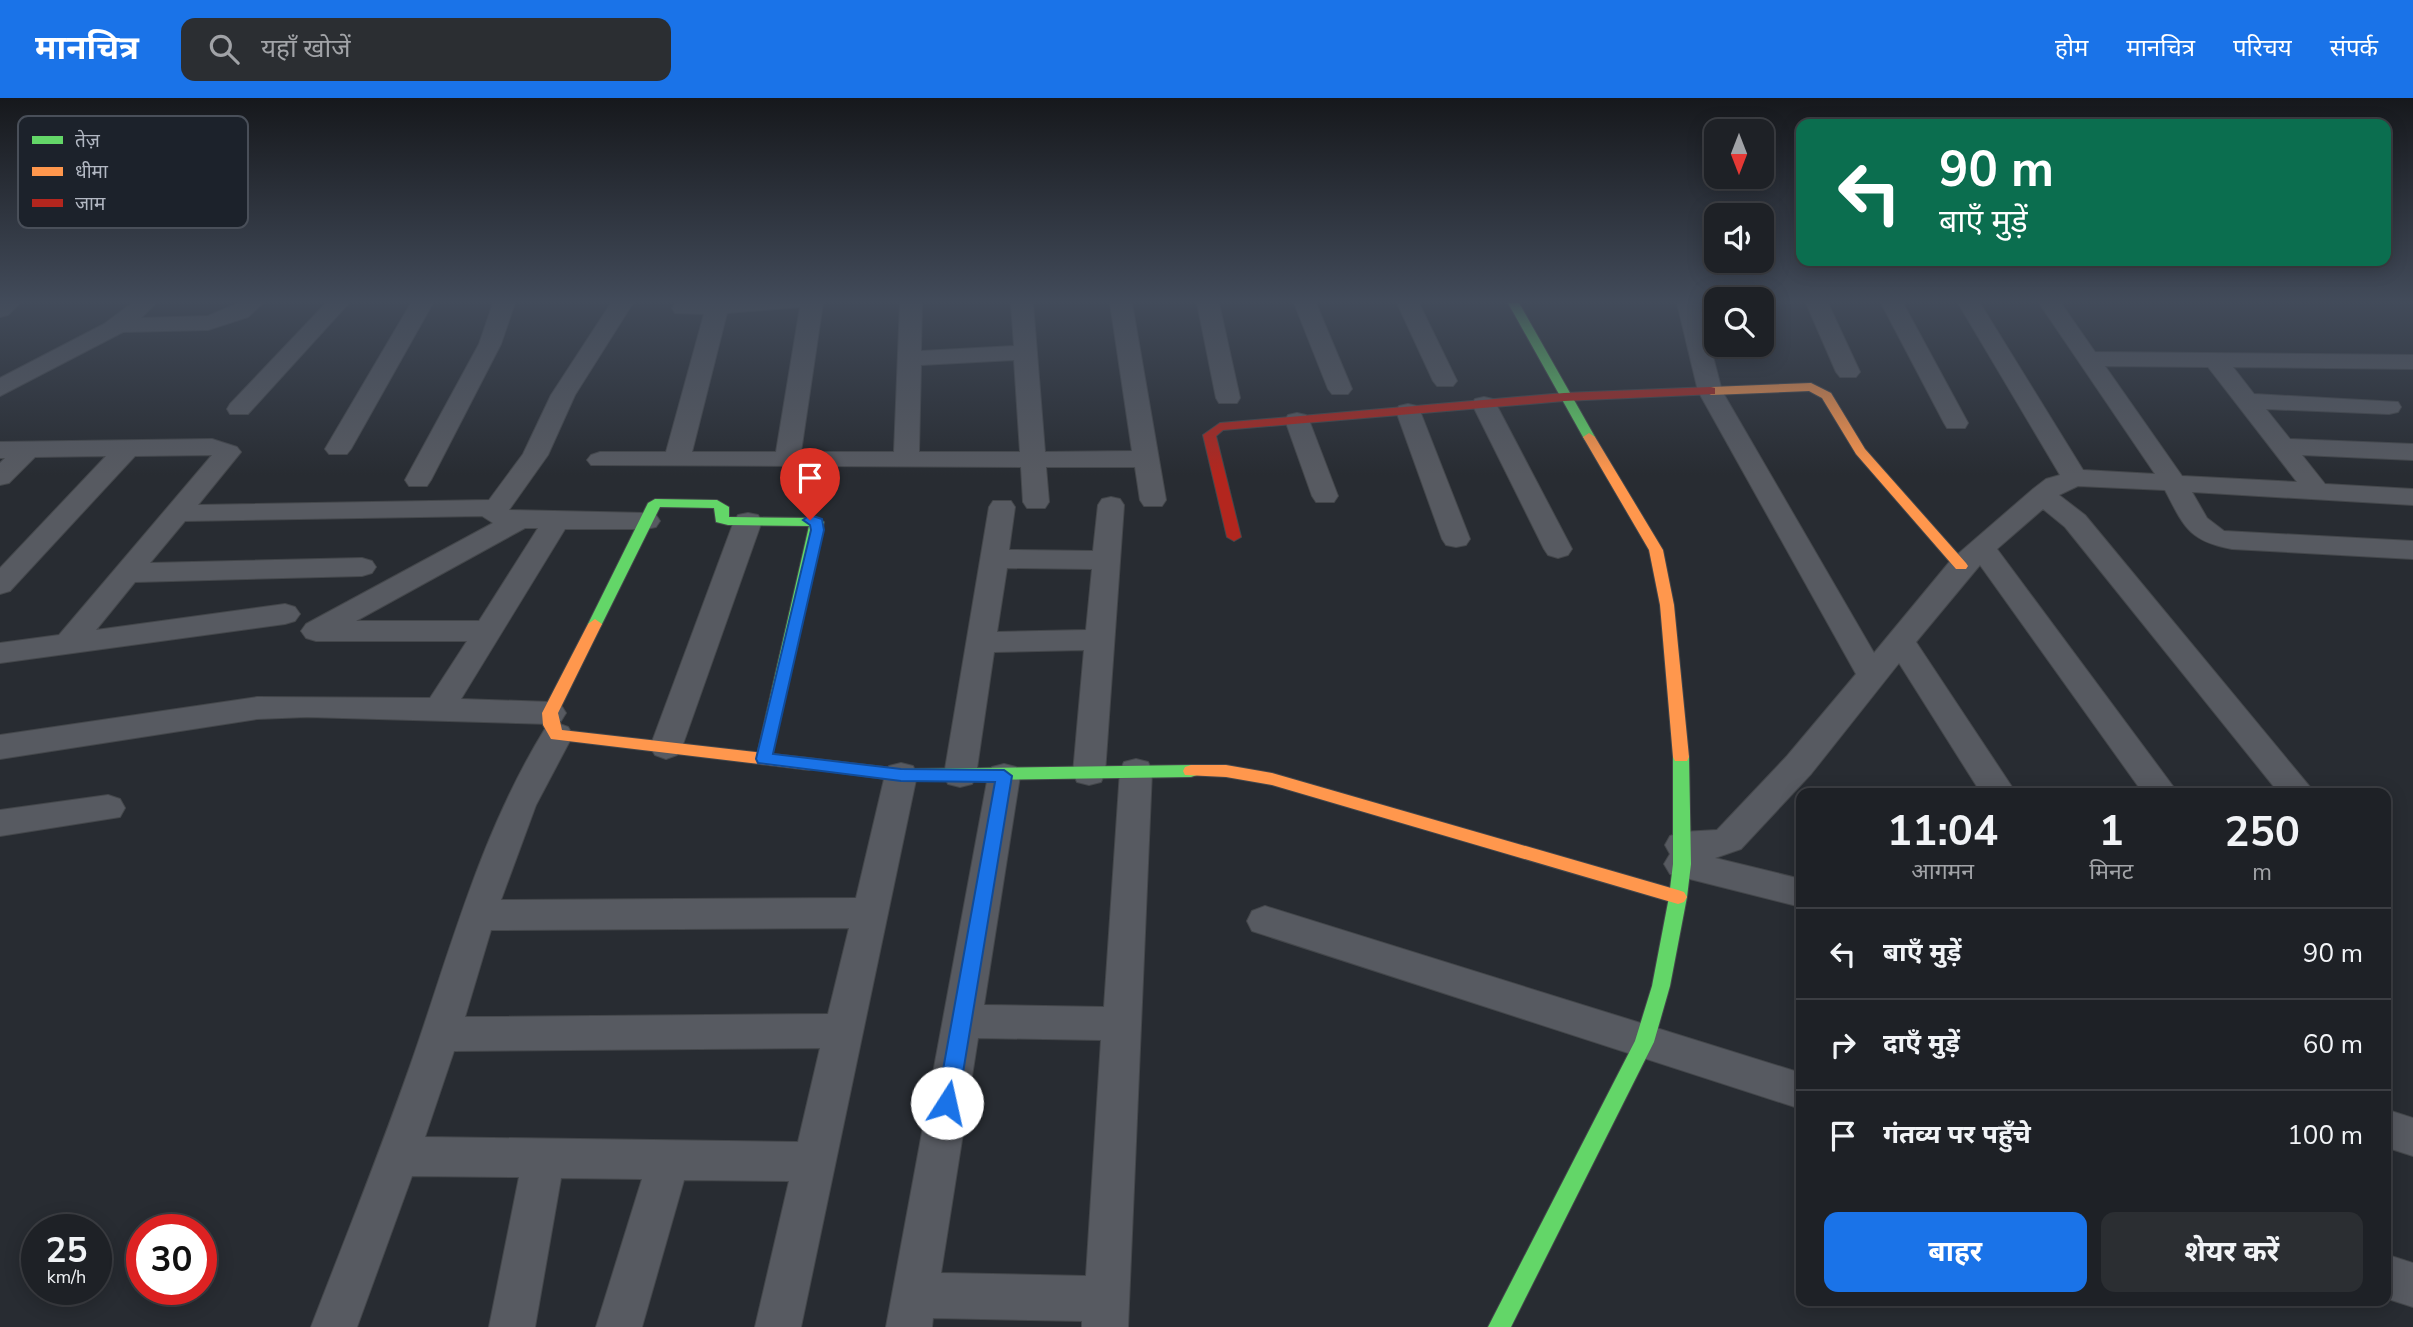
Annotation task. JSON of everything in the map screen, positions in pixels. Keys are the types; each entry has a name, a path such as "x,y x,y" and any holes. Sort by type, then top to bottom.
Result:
{"street":[{"path":"0,389 16,377 49,360"},
{"path":"239,409 284,360"},
{"path":"338,449 389,360"},
{"path":"418,480 481,360"},
{"path":"585,360 563,395 535,455 494,508 493,513 497,517 520,520 646,521"},
{"path":"677,460 703,360"},
{"path":"787,460 804,360"},
{"path":"906,459 909,360"},
{"path":"1026,360 1036,502"},
{"path":"1131,360 1153,500"},
{"path":"1220,360 1228,398"},
{"path":"1328,360 1340,389"},
{"path":"1435,360 1445,381"},
{"path":"1499,1327 1644,1042 1661,986 1681,868 1681,754 1667,605 1656,550 1544,360"},
{"path":"1702,360 1710,391 1872,676"},
{"path":"1844,360 1849,372"},
{"path":"1923,360 1956,423"},
{"path":"2004,360 2075,478"},
{"path":"2091,360 2175,484 2195,522 2203,531 2216,538 2413,550"},
{"path":"2215,360 2318,492"},
{"path":"2238,360 2413,362"},
{"path":"2348,362 2404,421"},
{"path":"1234,537 1209,435 1220,427 1564,397 1811,387 1823,391 1860,451 1972,557 2157,788"},
{"path":"2247,401 2404,421"},
{"path":"1484,404 1558,550"},
{"path":"1408,411 1456,539"},
{"path":"1297,421 1325,496"},
{"path":"2282,446 2413,452"},
{"path":"0,450 212,447 228,452 68,644"},
{"path":"0,585 128,448"},
{"path":"0,477 28,450"},
{"path":"600,460 1147,459"},
{"path":"1681,868 1710,846 1728,839 1799,765 1972,557 2055,485 2075,478 2413,497"},
{"path":"2042,495 2076,521 2294,788"},
{"path":"334,1327 398,1156 479,915 525,792 655,503 716,504 722,507 721,519 817,522 764,759"},
{"path":"1089,773 1111,505"},
{"path":"960,775 1002,507"},
{"path":"179,513 494,508"},
{"path":"322,631 354,609 520,520"},
{"path":"440,708 557,520"},
{"path":"666,747 748,521"},
{"path":"993,559 1107,560"},
{"path":"128,573 362,567"},
{"path":"0,653 274,623 322,631 488,631"},
{"path":"981,642 1100,640"},
{"path":"1900,641 1996,788"},
{"path":"0,747 257,708 440,708 554,724 666,747 901,775 1004,776 1226,771 1681,868 1796,885"},
{"path":"1004,776 911,1311 1106,1313 1136,771"},
{"path":"778,1327 901,775"},
{"path":"0,824 108,808"},
{"path":"479,915 870,913"},
{"path":"1265,921 1796,1089"},
{"path":"962,1021 1122,1024"},
{"path":"440,1034 843,1031"},
{"path":"2391,1130 2413,1137"},
{"path":"398,1156 814,1162"},
{"path":"512,1327 544,1158"},
{"path":"619,1327 669,1160"},
{"path":"2391,1278 2413,1285"}],"traffic: fast":[{"path":"1546,360 1589,437"},
{"path":"595,624 655,503 717,504 722,507 721,519 728,521 817,522 764,759"},
{"path":"1499,1327 1644,1042 1661,986 1678,897 1682,864 1681,757"},
{"path":"809,764 901,775 1191,771"}],"traffic: slow":[{"path":"1711,391 1811,387 1827,396 1860,451 1961,566"},
{"path":"1589,437 1656,550 1667,605 1681,757"},
{"path":"595,624 550,713 551,725 557,735 809,764"},
{"path":"1191,771 1226,771 1272,779 1678,897"}],"traffic: jam":[{"path":"1234,537 1209,435 1220,427 1564,397 1711,391"}],"route":[{"path":"810,520 817,522 817,530 764,759 901,775 1004,776 947,1103"}]}
